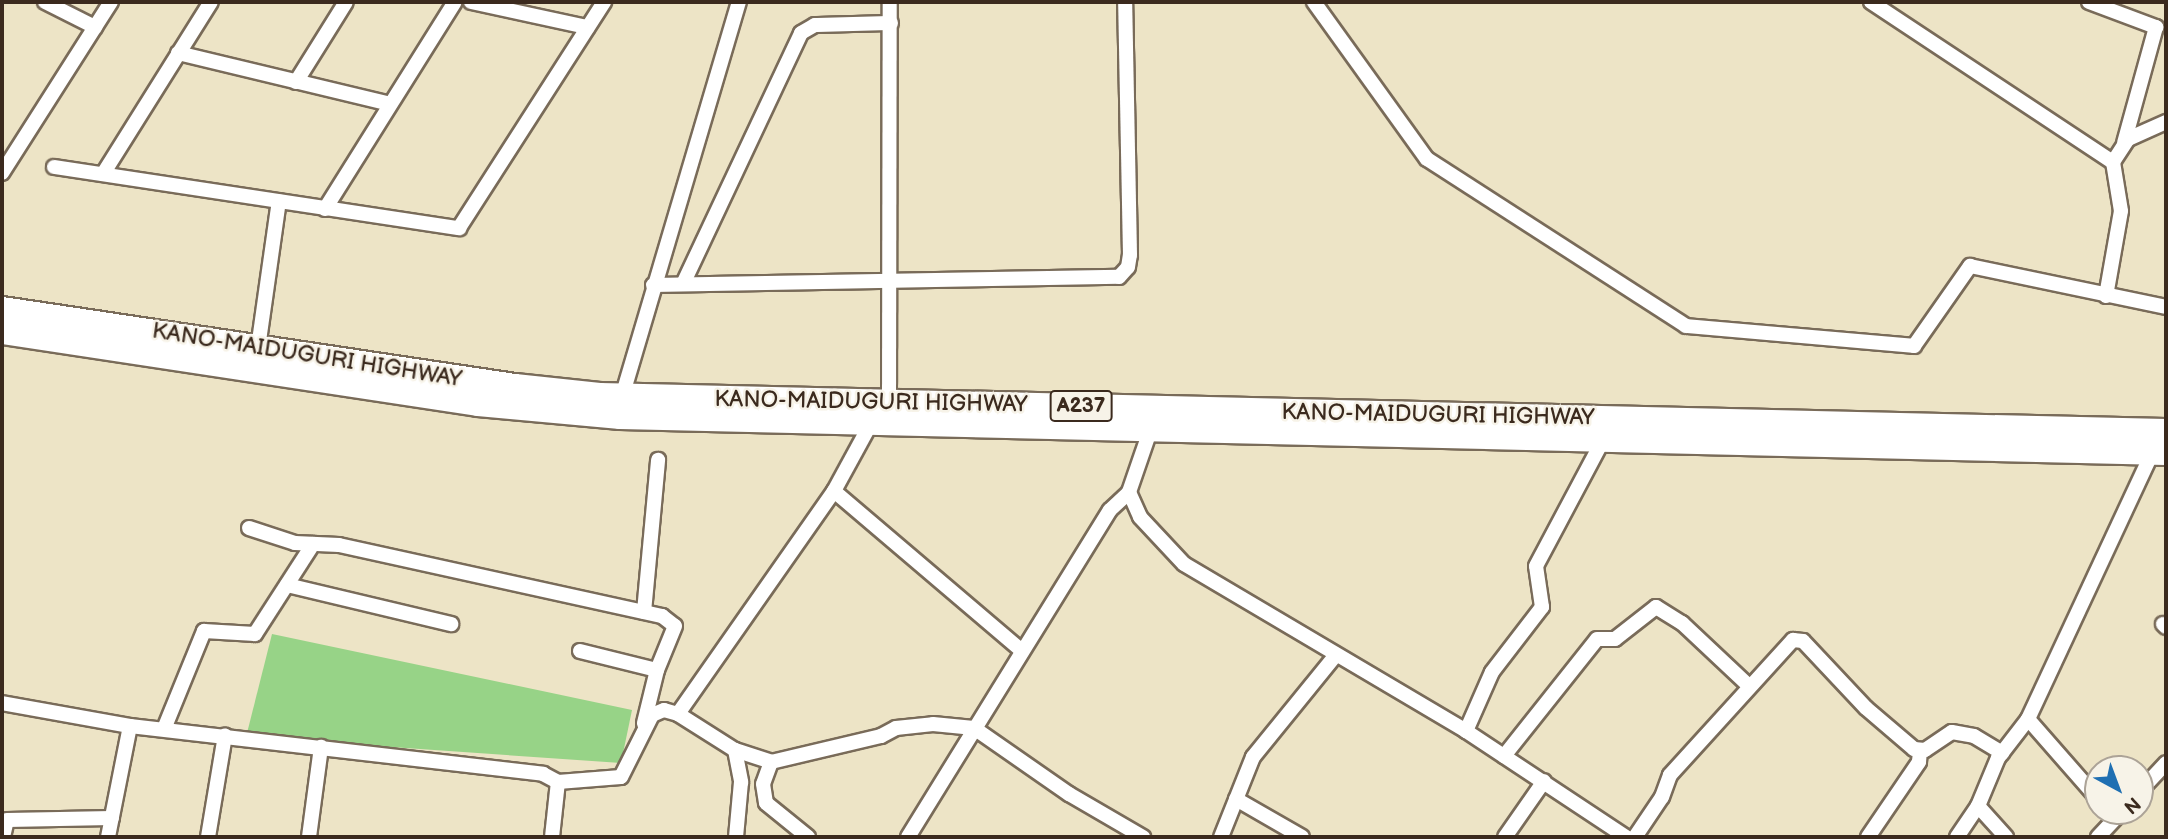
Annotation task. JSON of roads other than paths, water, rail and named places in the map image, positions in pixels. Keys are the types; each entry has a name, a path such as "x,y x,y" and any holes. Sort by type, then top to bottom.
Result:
{"highway":[{"name":"KANO-MAIDUGURI HIGHWAY","path":"2,309 515,386 621,406 870,425 1151,428 2159,453"},
{"name":"KANO-MAIDUGURI HIGHWAY","path":"2,332 478,404 621,406 889,402 2166,431"}],"street":[{"path":"45,2 95,27"},
{"path":"2,173 111,2"},
{"path":"103,174 211,2"},
{"path":"296,82 346,2"},
{"path":"325,209 454,2"},
{"path":"471,2 587,27"},
{"path":"54,167 459,228 604,2"},
{"path":"621,406 653,285 739,2"},
{"path":"889,402 890,2"},
{"path":"653,285 1119,277 1124,273 1130,255 1125,2"},
{"path":"1314,2 1427,159 1686,326 1914,346 1970,266 2166,307"},
{"path":"1871,2 2113,162"},
{"path":"2089,2 2157,27 2124,143 2113,162 2121,211 2106,296"},
{"path":"683,284 801,33 815,25 891,23"},
{"path":"178,53 390,104"},
{"path":"2124,143 2166,122"},
{"path":"258,348 279,201"},
{"path":"678,714 834,491 870,425"},
{"path":"908,837 1021,650 1110,510 1129,492 1151,428"},
{"path":"1466,731 1492,672 1542,607 1535,566 1603,440"},
{"path":"1957,837 1978,806 2002,752 2028,719 2159,453"},
{"path":"645,612 658,460"},
{"path":"834,491 1021,650"},
{"path":"1129,492 1140,517 1184,564 1335,656 1466,731 1626,837"},
{"path":"249,528 313,544 339,545 662,616 675,626 657,670 641,735"},
{"path":"164,729 204,631 256,634 313,544"},
{"path":"287,585 452,624"},
{"path":"1504,756 1597,639 1615,639 1656,607 1682,623 1749,686"},
{"path":"1635,837 1662,797 1670,775 1749,686 1799,639 1893,734 1920,750"},
{"path":"580,651 657,670"},
{"path":"1221,837 1253,757 1335,656"},
{"path":"2,703 130,726 543,774 558,782 621,777 652,715 664,710 678,714 735,750 771,762 881,736 896,727 933,724 974,728 1069,794 1143,837"},
{"path":"2028,719 2084,783"},
{"path":"108,837 130,726"},
{"path":"1868,837 1910,777 1920,750 1952,732 1974,736 2002,752"},
{"path":"208,837 225,735"},
{"path":"309,837 321,747"},
{"path":"735,750 741,782 736,837"},
{"path":"771,762 763,784 766,803 808,837"},
{"path":"2154,776 2166,763"},
{"path":"1505,837 1544,781"},
{"path":"552,837 558,782"},
{"path":"1236,799 1301,837"},
{"path":"1978,806 2006,837"},
{"path":"3,837 5,819 112,818"}]}
